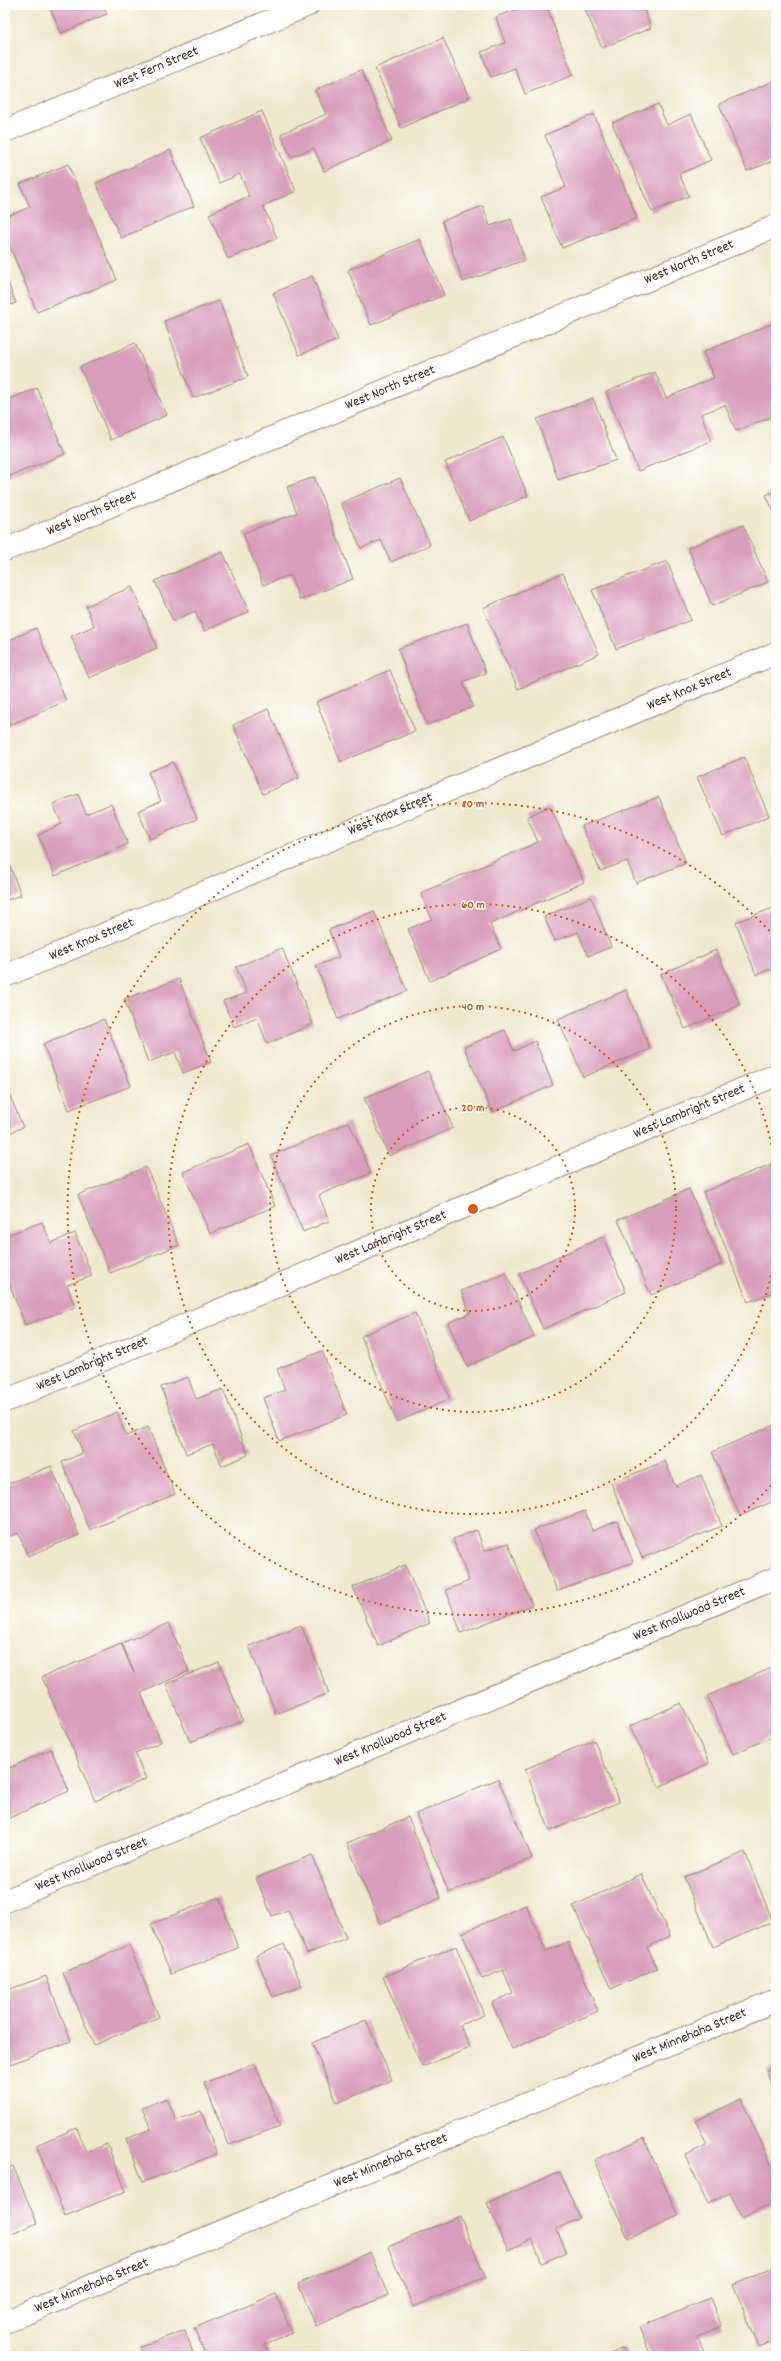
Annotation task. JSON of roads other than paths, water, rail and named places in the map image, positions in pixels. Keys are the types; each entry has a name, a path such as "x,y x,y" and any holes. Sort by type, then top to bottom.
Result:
{"street":[{"name":"West Fern Street","path":"5,131 308,5"},
{"name":"West North Street","path":"5,550 776,226"},
{"name":"West Knox Street","path":"5,976 776,654"},
{"name":"West Lambright Street","path":"5,1401 776,1075"},
{"name":"West Knollwood Street","path":"5,1901 776,1578"},
{"name":"West Minnehaha Street","path":"5,2322 776,2000"}]}
